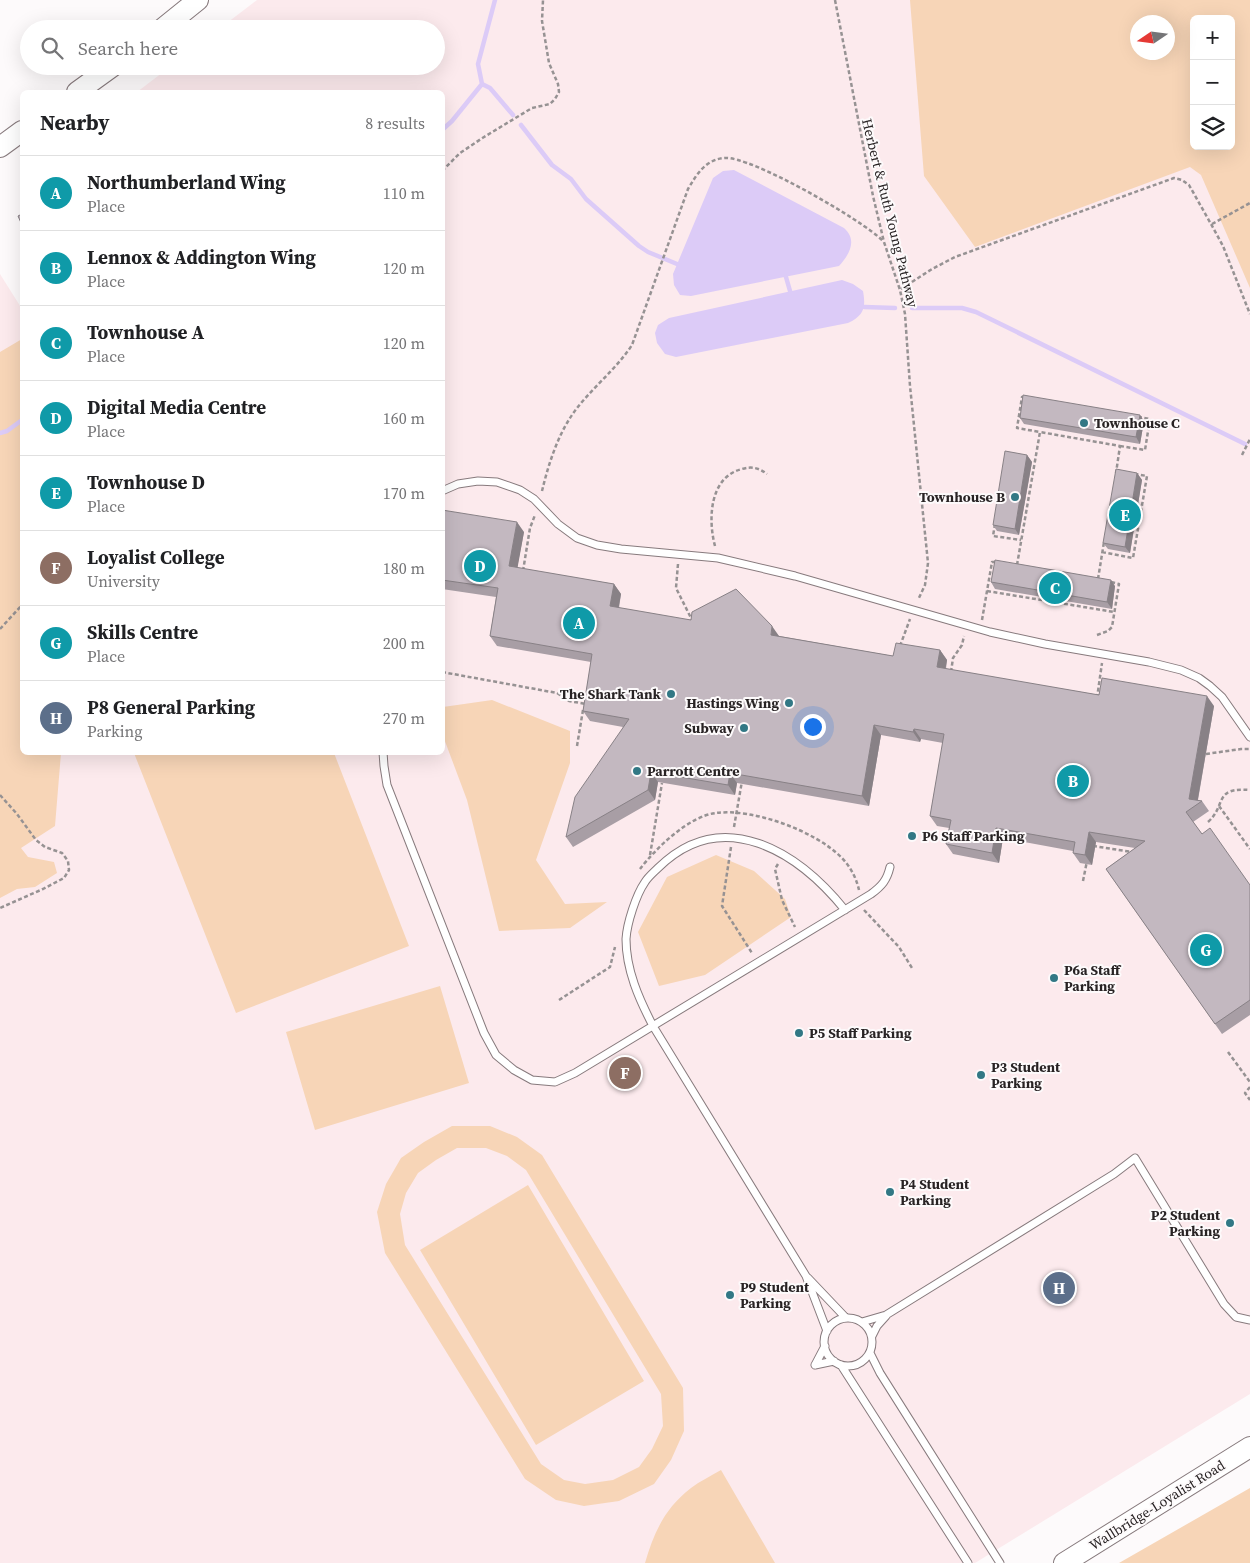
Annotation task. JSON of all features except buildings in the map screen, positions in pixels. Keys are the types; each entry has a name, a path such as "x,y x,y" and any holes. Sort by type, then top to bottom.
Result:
{"main road":[{"path":"173,20 198,0"},
{"path":"80,90 101,75"},
{"path":"0,147 20,132"},
{"name":"Wallbridge-Loyalist Road","path":"1064,1563 1250,1447"}],"lane":[{"path":"445,490 458,484 478,481 497,482 520,490 538,503 558,524 577,538 597,545 621,550 718,558 795,576 980,629 1045,644 1149,662 1181,670 1199,678 1222,697 1250,737"},
{"path":"383,755 387,785 484,1033 496,1055 514,1070 532,1080 555,1082 575,1073 862,900 881,886 887,878 890,867"},
{"path":"827,1331 806,1276 653,1026 634,984 630,970 626,938 633,907 645,881 663,863 682,849 705,839 733,837 754,840 774,848 808,871 829,890 845,910"},
{"path":"862,1322 886,1315 1114,1174 1135,1158 1224,1304 1236,1317 1250,1320"},
{"path":"806,1276 846,1318"},
{"path":"872,1336 862,1322 855,1318 846,1318 832,1324 824,1338 825,1346 828,1354 834,1361 850,1366 858,1364 870,1352 872,1336 886,1315"},
{"path":"825,1346 815,1365 834,1361"},
{"path":"870,1352 880,1373 1000,1563"},
{"path":"842,1365 968,1563"}],"path":[{"path":"445,168 460,153 484,137 532,108 550,104 555,99 559,92 558,84 549,63 542,21 543,0"},
{"name":"Herbert & Ruth Young Pathway","path":"835,0 862,148 884,242 900,290 905,314 910,386 928,563 925,585 913,610 898,651"},
{"path":"522,577 530,528 553,456 571,416 622,360 632,345 688,189 696,175 705,165 714,160 725,158 735,158 753,164 782,178 867,226 884,242"},
{"path":"900,290 955,257 1174,178 1182,180 1189,185 1211,224 1223,246 1250,314"},
{"path":"1211,224 1250,203"},
{"path":"1031,398 1022,397 1016,428 1145,450 1150,419 1132,416"},
{"path":"1009,564 1017,566 1040,432"},
{"path":"1242,455 1250,439"},
{"path":"1115,480 1120,446"},
{"path":"718,558 712,537 711,516 714,495 723,480 732,472 742,468 753,467 767,474"},
{"path":"1116,470 1124,472"},
{"path":"1102,552 1133,558 1147,476 1132,473"},
{"path":"996,517 993,536 1021,540"},
{"path":"1097,635 1108,631 1112,627 1119,584 1098,580 1106,534"},
{"path":"679,555 676,588 694,622"},
{"path":"980,629 992,562 1001,563"},
{"path":"987,591 1114,612"},
{"path":"0,629 20,607"},
{"path":"950,678 954,658 962,645 966,624"},
{"path":"1096,704 1104,655"},
{"path":"445,673 557,693 569,701 592,705"},
{"path":"577,746 584,704"},
{"path":"1206,754 1250,749"},
{"path":"743,778 722,906 758,963"},
{"path":"645,881 662,783"},
{"path":"1208,822 1215,816 1221,798 1226,793 1233,790 1250,790"},
{"path":"0,795 36,840 45,848 62,853 68,861 69,870 64,878 0,908"},
{"path":"1218,805 1250,850"},
{"path":"638,872 650,856 673,835 703,817 715,813 737,812 786,825 825,844 840,856 851,870 864,909 898,947 912,968"},
{"path":"1089,845 1138,853"},
{"path":"784,854 775,869 782,900 801,937"},
{"path":"1083,881 1088,854"},
{"path":"559,1000 610,967 616,941"},
{"path":"1228,1052 1250,1082"},
{"path":"1250,1087 1245,1092 1250,1100"}],"shaded area":[{"path":"257,0 1250,0 1250,1394 975,1563 0,1563 0,274 20,306 20,755 445,755 445,90 140,90 159,75 445,75 445,20 231,20"},
{"path":"910,0 1250,0 1250,288 1201,175 1190,167 975,247 924,176"},
{"path":"734,170 844,228 851,237 851,242 849,252 839,266 691,296 680,295 674,285 673,274 713,178 723,171"},
{"path":"842,280 853,284 863,291 864,297 864,306 861,314 848,323 676,357 665,354 657,343 655,333 658,325 669,318"},
{"path":"20,340 20,755 61,755 55,826 21,848 28,857 54,862 57,873 35,887 17,889 0,898 0,352"},
{"path":"492,700 570,731 570,763 536,860 565,904 607,902 570,928 499,931 467,800 445,741 445,707"},
{"path":"135,755 335,755 409,946 236,1013"},
{"path":"716,855 754,871 785,899 791,917 705,975 659,986 638,932 667,877"},
{"path":"440,986 469,1083 315,1130 286,1032"},
{"path":"452,1126 490,1126 517,1137 542,1155 683,1388 684,1431 671,1460 654,1484 619,1501 584,1506 556,1500 525,1479 385,1253 377,1212 386,1184 401,1158","holes":["457,1148 486,1148 507,1156 526,1170 661,1394 663,1426 652,1449 639,1467 613,1480 585,1484 564,1480 541,1464 405,1245 400,1214 406,1193 418,1173"]},
{"path":"528,1185 644,1381 536,1445 420,1250"},
{"path":"721,1470 775,1563 645,1563 652,1541 667,1512 694,1485"},
{"path":"1250,1488 1250,1563 1119,1563"}],"waterway":[{"path":"445,127 482,84 478,64 495,0"},
{"path":"482,84 490,88 513,115"},
{"path":"521,125 552,165 571,179 586,199 639,246 648,252 677,264"},
{"path":"786,277 790,291"},
{"path":"864,307 895,308"},
{"path":"912,308 962,308 976,312 1245,444"},
{"path":"0,433 7,431 20,421"}],"place":[{"name":"Townhouse C","path":"1084,423"},
{"name":"Townhouse B","path":"1015,497"},
{"name":"Townhouse D","path":"1125,515"},
{"name":"Digital Media Centre","path":"480,566"},
{"name":"Townhouse A","path":"1055,588"},
{"name":"Northumberland Wing","path":"579,623"},
{"name":"The Shark Tank","path":"671,694"},
{"name":"Hastings Wing","path":"789,703"},
{"name":"Subway","path":"744,728"},
{"name":"Parrott Centre","path":"637,771"},
{"name":"Lennox & Addington Wing","path":"1073,781"},
{"name":"P6 Staff Parking","path":"912,836"},
{"name":"Skills Centre","path":"1206,950"},
{"name":"P6a Staff Parking","path":"1054,978"},
{"name":"P5 Staff Parking","path":"799,1033"},
{"name":"Loyalist College","path":"625,1073"},
{"name":"P3 Student Parking","path":"981,1075"},
{"name":"P4 Student Parking","path":"890,1192"},
{"name":"P2 Student Parking","path":"1230,1223"},
{"name":"P8 General Parking","path":"1059,1288"},
{"name":"P9 Student Parking","path":"730,1295"}]}
